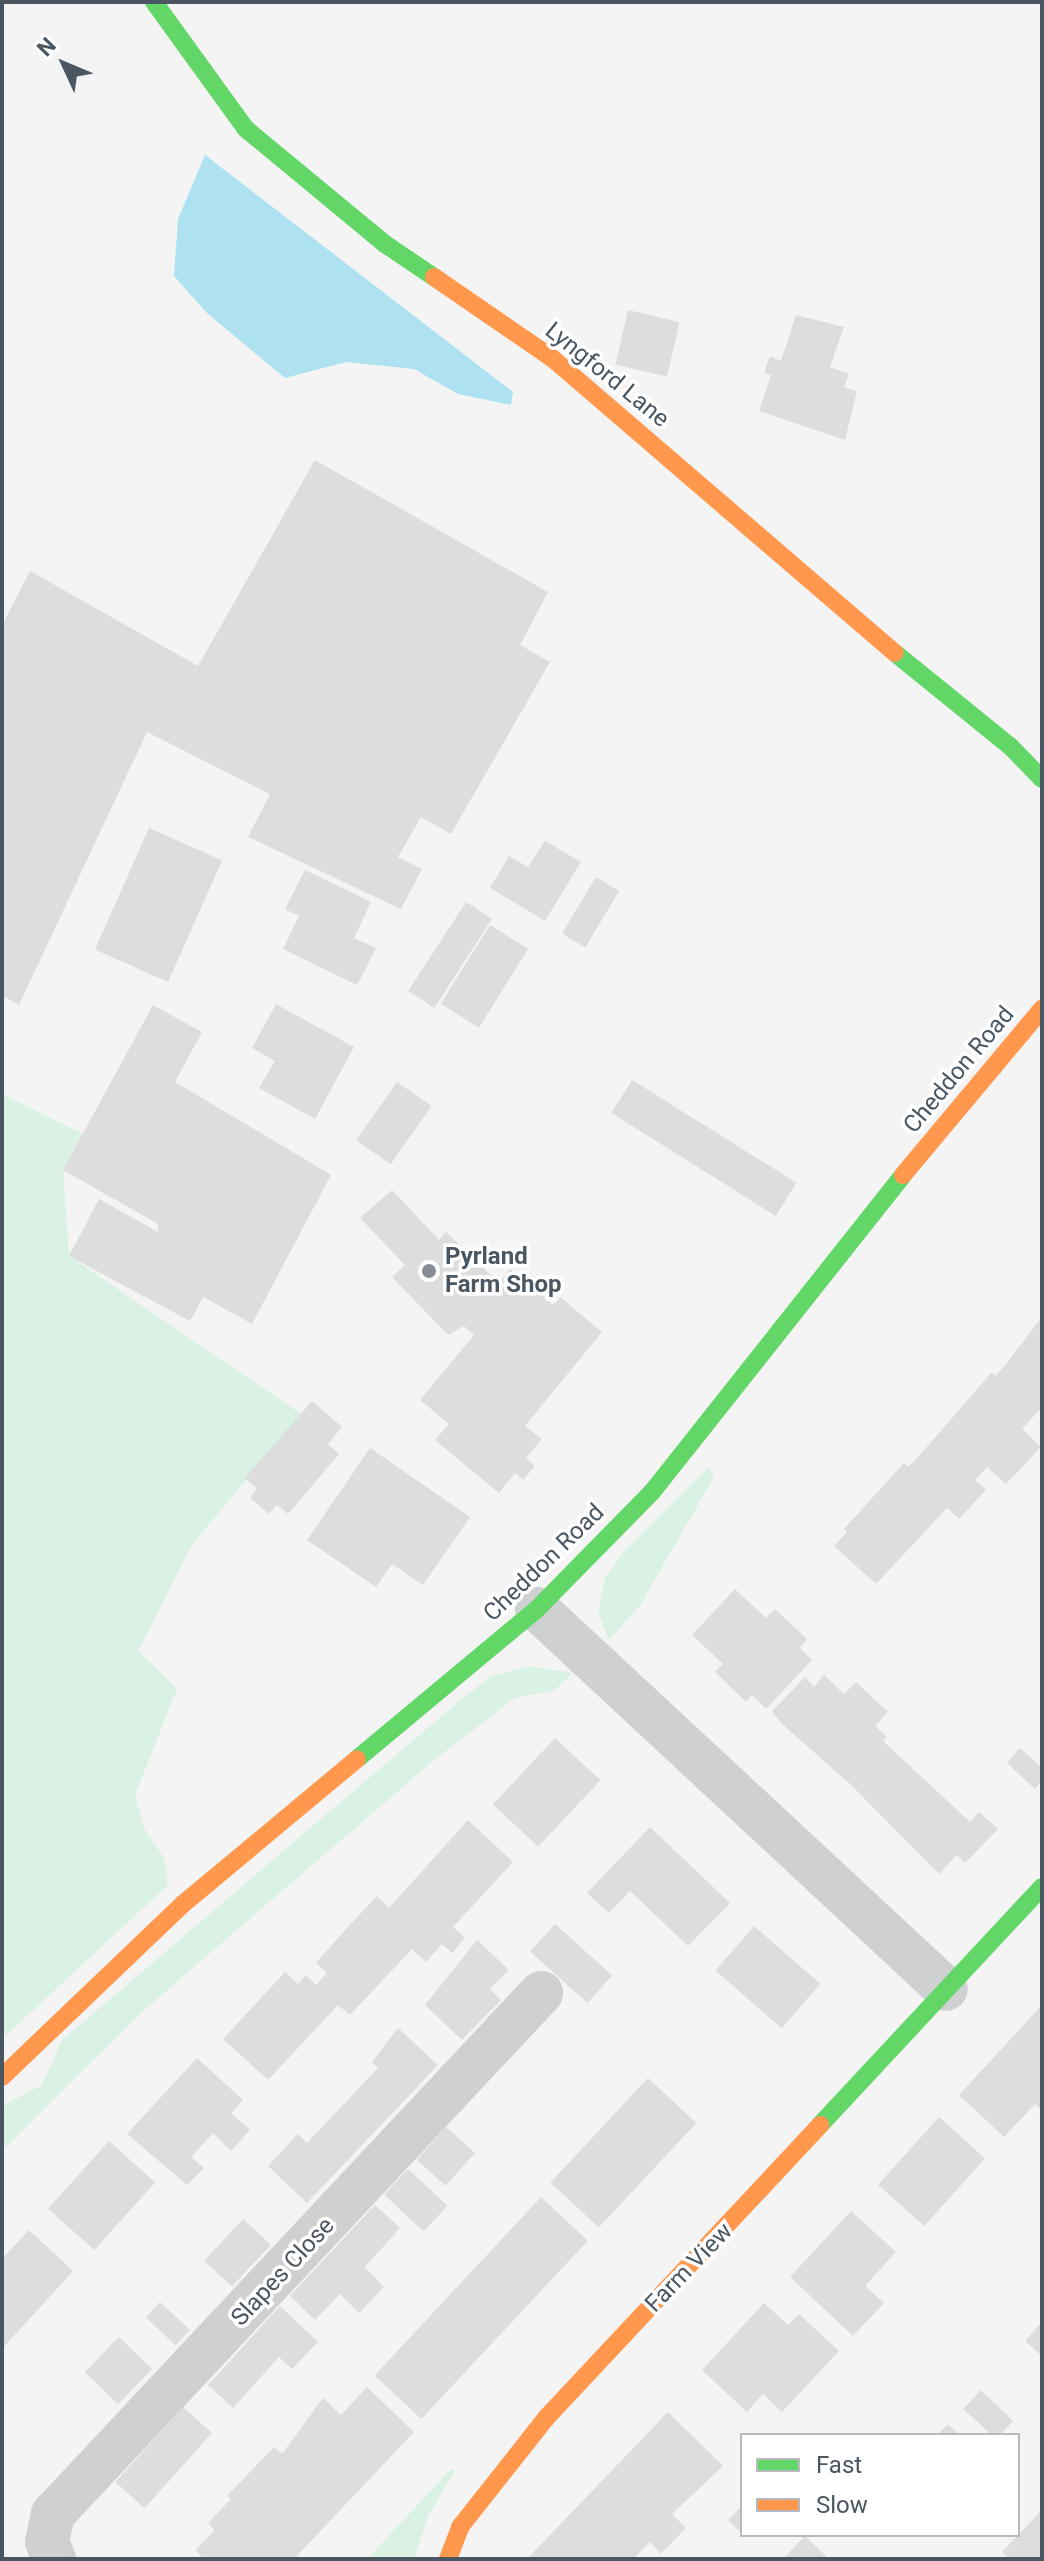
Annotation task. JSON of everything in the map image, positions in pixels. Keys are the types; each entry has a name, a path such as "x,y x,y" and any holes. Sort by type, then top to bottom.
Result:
{"street":[{"name":"Lyngford Lane","path":"154,2 246,129 385,244 552,358 843,612 1010,746 1042,779"},
{"name":"Cheddon Road","path":"2,2077 183,1904 537,1609 652,1492 956,1108 1042,1009"},
{"path":"537,1609 946,1989"},
{"name":"Farm View","path":"448,2559 460,2527 547,2417 1042,1887"},
{"name":"Slapes Close","path":"54,2559 47,2542 53,2514 541,1993"}],"green space":[{"path":"2,1094 83,1134 63,1170 69,1256 301,1414 192,1545 138,1651 177,1689 135,1795 144,1828 164,1858 168,1885 2,2039"},
{"path":"708,1467 714,1477 640,1605 609,1640 598,1612 605,1578 625,1550"},
{"path":"528,1666 572,1673 555,1690 515,1698 434,1760 143,2011 2,2151 2,2106 42,2085 62,2040 458,1702 490,1677"},
{"path":"451,2469 455,2471 429,2514 414,2559 367,2559"}],"water":[{"path":"205,155 513,392 511,405 458,394 414,369 346,362 285,378 206,312 174,276 178,219"}],"building":[{"path":"628,310 680,322 667,376 615,365"},
{"path":"796,315 844,327 830,367 849,374 844,387 857,391 845,440 759,411 771,375 764,373 770,356 781,361"},
{"path":"315,460 548,592 520,645 550,662 451,834 421,817 398,857 422,869 401,909 248,837 270,794 147,732 19,1005 2,996 2,625 30,571 198,666"},
{"path":"149,828 222,861 168,982 95,950"},
{"path":"545,841 581,862 545,921 490,888 509,856 528,867"},
{"path":"305,870 371,902 354,938 376,948 357,985 283,949 299,916 285,909"},
{"path":"596,877 619,891 585,947 562,934"},
{"path":"466,902 492,919 434,1008 408,991"},
{"path":"490,925 528,949 479,1028 441,1004"},
{"path":"276,1004 354,1047 315,1119 259,1088 275,1061 252,1048"},
{"path":"153,1005 202,1032 175,1082 331,1175 252,1324 203,1297 190,1321 69,1256 99,1199 158,1232 158,1224 63,1170"},
{"path":"632,1080 797,1183 776,1216 611,1113"},
{"path":"397,1082 431,1106 391,1164 356,1140"},
{"path":"392,1190 439,1240 446,1232 499,1283 510,1269 553,1305 560,1297 602,1332 525,1426 542,1439 526,1458 535,1466 523,1480 515,1473 499,1493 435,1440 449,1424 420,1400 474,1335 464,1326 448,1335 392,1277 405,1265 360,1218"},
{"path":"1042,1317 1042,1407 1022,1429 1041,1447 1006,1484 987,1467 975,1480 986,1490 959,1519 947,1508 876,1584 834,1546 847,1532 844,1529 904,1463 908,1467 919,1456 992,1372 995,1376"},
{"path":"312,1401 342,1427 328,1444 339,1454 288,1514 277,1505 269,1514 250,1498 257,1489 245,1478"},
{"path":"370,1448 470,1517 423,1585 392,1564 376,1587 307,1540"},
{"path":"735,1589 766,1618 775,1609 807,1639 800,1648 812,1660 766,1709 752,1695 746,1702 715,1672 723,1664 692,1635"},
{"path":"824,1675 844,1694 856,1682 888,1712 875,1726 887,1737 883,1741 970,1822 979,1812 998,1829 965,1863 957,1855 939,1874 772,1711 805,1677 814,1687"},
{"path":"555,1738 600,1780 538,1847 493,1805"},
{"path":"1020,1748 1042,1768 1042,1781 1035,1789 1007,1763"},
{"path":"468,1820 513,1862 453,1927 465,1938 452,1953 442,1944 426,1962 412,1949 350,2015 338,2005 268,2080 223,2039 285,1972 298,1984 306,1975 316,1985 327,1973 316,1963 346,1929 377,1896 389,1908"},
{"path":"650,1827 730,1903 688,1946 630,1891 609,1913 587,1893"},
{"path":"555,1924 612,1976 587,2003 530,1951"},
{"path":"754,1926 820,1984 782,2028 715,1971"},
{"path":"477,1940 509,1970 490,1989 501,2000 462,2040 425,2005"},
{"path":"1042,2005 1042,2111 1035,2104 1004,2137 959,2095"},
{"path":"398,2028 438,2065 307,2203 268,2166 298,2134 307,2143 378,2068 372,2062"},
{"path":"197,2058 243,2100 231,2113 250,2130 231,2151 213,2133 191,2157 204,2168 187,2185 127,2134"},
{"path":"648,2078 696,2123 599,2228 550,2183"},
{"path":"939,2117 985,2158 924,2226 878,2185"},
{"path":"446,2127 475,2153 446,2186 417,2160"},
{"path":"109,2141 155,2182 94,2250 48,2209"},
{"path":"408,2169 447,2206 424,2231 384,2195"},
{"path":"541,2197 588,2241 421,2419 375,2375"},
{"path":"375,2205 400,2228 365,2267 384,2287 359,2313 340,2294 315,2320 290,2296"},
{"path":"851,2211 896,2252 865,2286 884,2303 853,2336 790,2277"},
{"path":"243,2219 271,2245 232,2287 204,2261"},
{"path":"29,2230 73,2271 2,2349 2,2259"},
{"path":"160,2302 190,2330 176,2345 146,2317"},
{"path":"764,2303 788,2325 799,2314 839,2351 782,2412 763,2394 747,2412 702,2370"},
{"path":"280,2306 318,2342 292,2369 279,2357 233,2408 208,2385"},
{"path":"1042,2322 1042,2356 1025,2341"},
{"path":"119,2337 152,2369 118,2404 85,2372"},
{"path":"367,2387 414,2432 294,2559 204,2559 195,2550 215,2530 208,2523 231,2499 227,2496 274,2447 282,2454 323,2398 341,2415"},
{"path":"981,2390 1013,2421 1002,2433 990,2433 963,2409"},
{"path":"183,2407 212,2433 144,2508 115,2482"},
{"path":"668,2412 723,2466 672,2514 686,2528 661,2554 650,2542 633,2559 527,2559"},
{"path":"948,2424 958,2433 939,2433"},
{"path":"740,2508 740,2532 728,2520"},
{"path":"1042,2510 1042,2559 1010,2559 1002,2552 1020,2537 1020,2533"},
{"path":"806,2537 829,2559 783,2559"}],"traffic: fast":[{"path":"154,2 246,129 385,244 434,277"},
{"path":"895,653 1010,746 1042,779"},
{"path":"357,1759 537,1609 652,1492 903,1175"},
{"path":"820,2125 1042,1887"}],"traffic: slow":[{"path":"434,277 552,358 895,653"},
{"path":"903,1175 1042,1009"},
{"path":"2,2077 183,1904 357,1759"},
{"path":"448,2559 460,2527 547,2417 820,2125"}],"place":[{"name":"Pyrland Farm Shop","path":"429,1271"}]}
